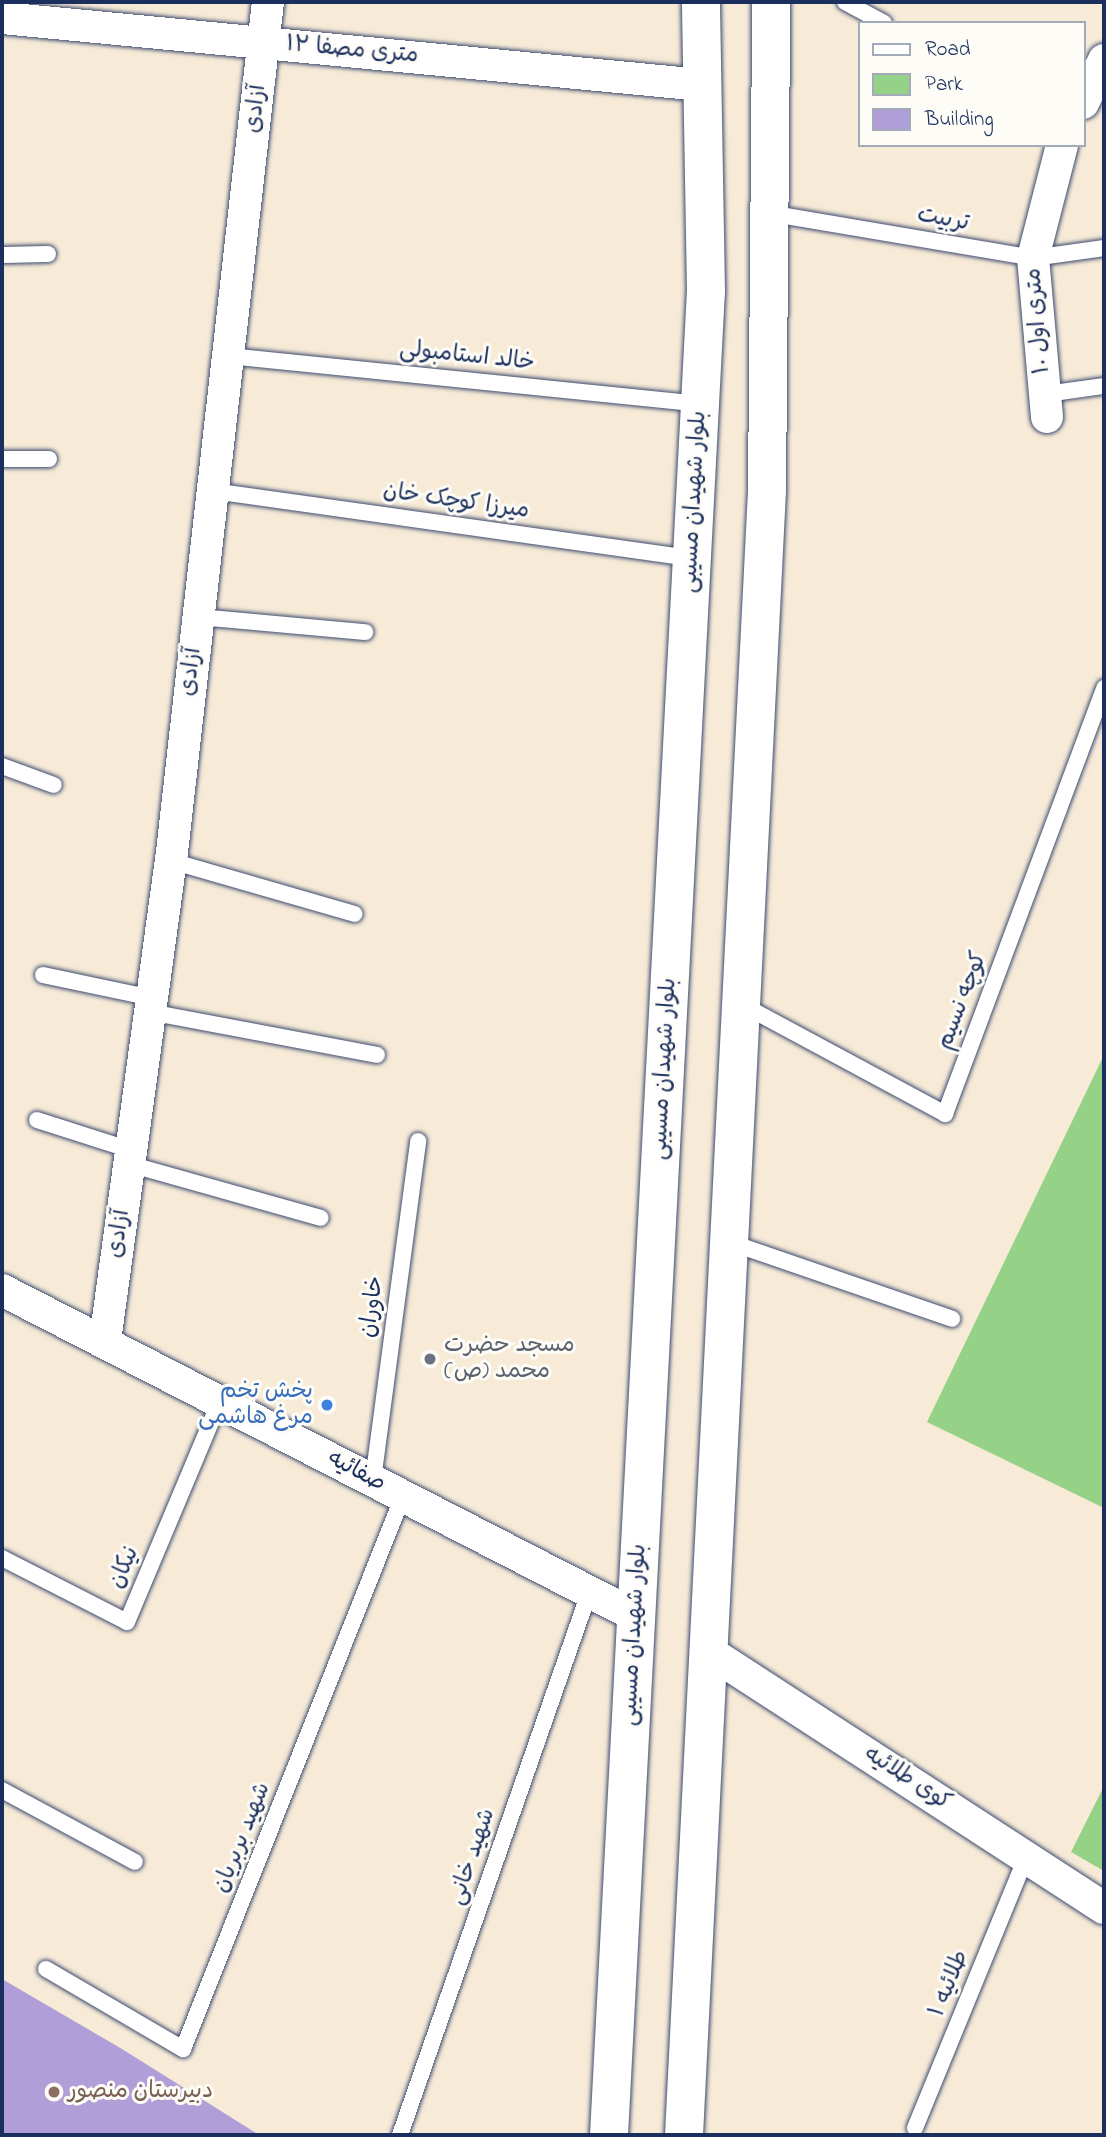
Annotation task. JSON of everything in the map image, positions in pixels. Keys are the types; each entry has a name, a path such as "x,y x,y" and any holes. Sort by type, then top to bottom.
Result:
{"main road":[{"name":"بلوار شهیدان مسیبی","path":"609,2135 700,404 701,2"},
{"path":"684,2135 767,491 774,214 771,2"}],"street":[{"name":"آزادی","path":"105,1341 170,861 268,2"},
{"name":"۱۲ متری مصفا","path":"2,18 702,85"},
{"path":"1085,99 1104,60"},
{"name":"۱۰ متری اول","path":"1046,406 1033,258 1061,147"},
{"name":"صفائیه","path":"2,1290 636,1616"},
{"name":"کوی طلائیه","path":"708,1651 1104,1908"}],"lane":[{"path":"845,2 880,21"},
{"name":"تربیت","path":"774,214 1033,258 1104,247"},
{"path":"2,255 48,254"},
{"name":"خالد استامبولی","path":"229,356 700,404"},
{"path":"1046,406 1104,386"},
{"path":"2,459 49,459"},
{"name":"میرزا کوچک خان","path":"214,491 692,558"},
{"path":"199,617 365,632"},
{"name":"کوچه نسیم","path":"741,1004 945,1114 1104,688"},
{"path":"2,766 54,785"},
{"path":"170,861 355,914"},
{"path":"43,975 151,1005 377,1055"},
{"path":"37,1120 130,1157 321,1218"},
{"name":"خاوران","path":"373,1480 418,1140"},
{"path":"729,1242 952,1319"},
{"name":"نیکان","path":"2,1558 127,1622 220,1401"},
{"name":"شهید بربریان","path":"46,1969 183,2049 402,1496"},
{"name":"شهید خانی","path":"400,2135 589,1593"},
{"path":"2,1790 135,1861"},
{"name":"طلائیه ۱","path":"915,2128 1026,1858"}],"green space":[{"path":"1104,1055 1104,1508 927,1422"},
{"path":"1104,1786 1104,1871 1071,1852"}],"building":[{"name":"دبیرستان منصور","path":"2,1979 122,2049 259,2135 2,2135"}],"place":[{"name":"مسجد حضرت محمد (ص)","path":"430,1359"},
{"name":"پخش تخم مرغ هاشمی","path":"327,1405"},
{"name":"دبیرستان منصور","path":"54,2092"}]}
